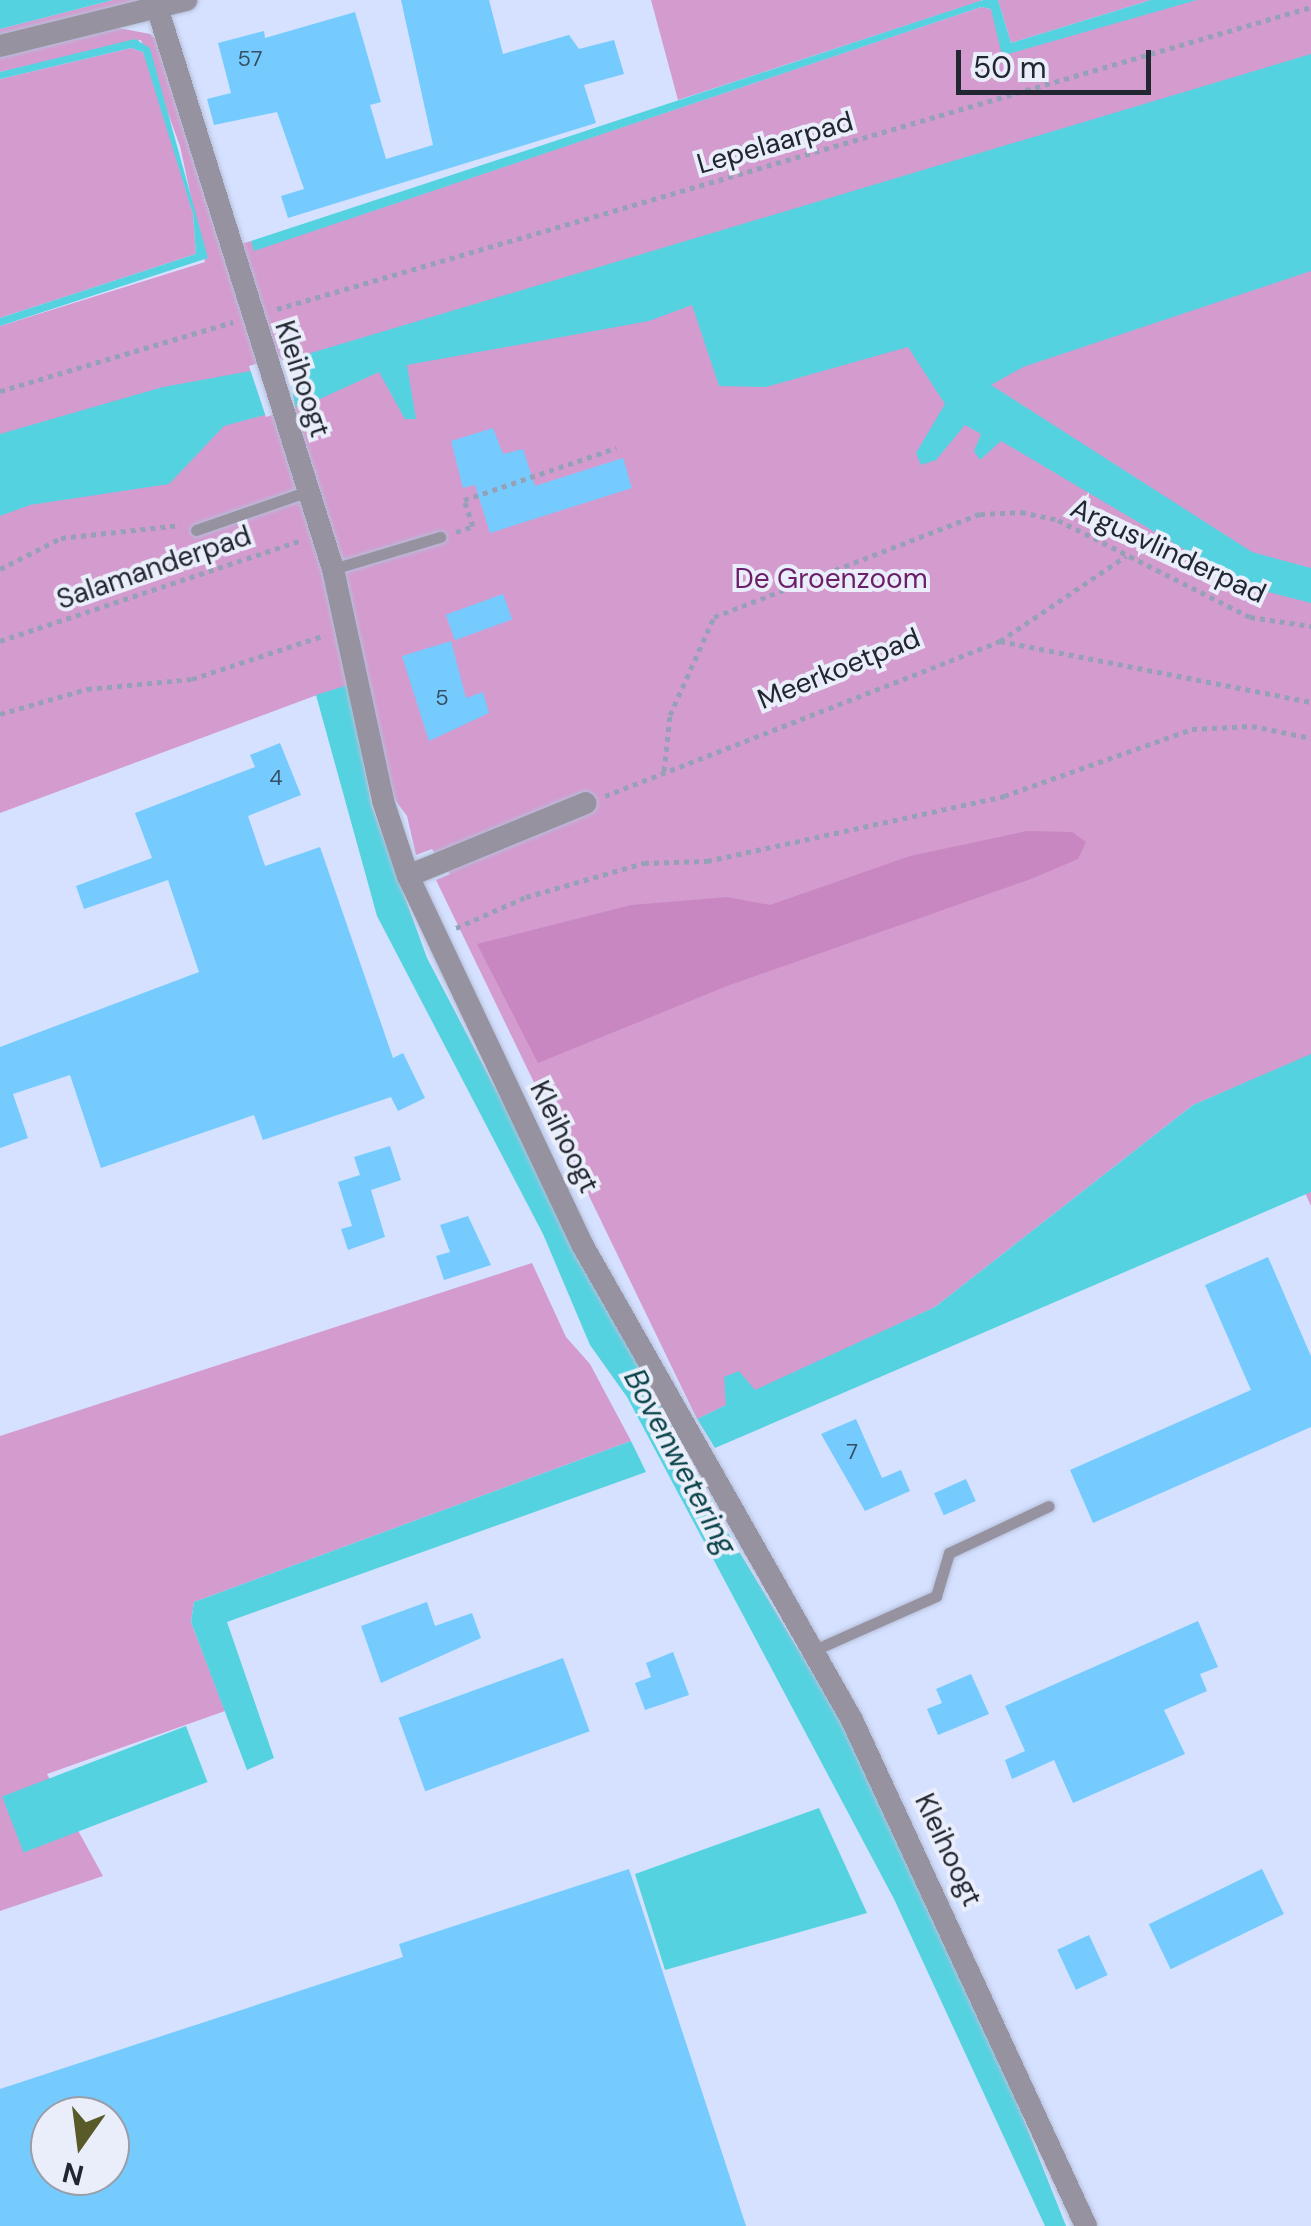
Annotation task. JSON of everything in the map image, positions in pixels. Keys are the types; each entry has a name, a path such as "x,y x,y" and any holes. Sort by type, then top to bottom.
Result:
{"street":[{"path":"0,46 186,0"},
{"name":"Kleihoogt","path":"157,7 258,340 333,569 383,802 408,876 434,938 583,1246 852,1720 1086,2226"},
{"path":"408,876 586,804"}],"lane":[{"path":"196,530 306,492"},
{"path":"333,569 440,537"},
{"path":"812,1651 936,1596 950,1553 1049,1506"}],"path":[{"name":"Lepelaarpad","path":"0,391 1311,7"},
{"path":"440,537 473,526 464,500 616,448"},
{"name":"Argusvlinderpad","path":"664,772 664,740 692,655 704,630 728,607 1000,510 1058,520 1250,617 1311,626"},
{"path":"0,570 61,538 145,526 196,530"},
{"name":"Salamanderpad","path":"0,642 321,534"},
{"name":"Meerkoetpad","path":"586,804 1000,641 1126,556"},
{"path":"0,714 87,689 192,679 346,627"},
{"path":"1000,641 1311,702"},
{"path":"434,938 526,897 633,866 707,861 937,812 1192,729 1252,726 1311,738"}],"green space":[{"path":"113,0 141,0 0,35 0,29"},
{"path":"651,0 981,0 981,1 678,100"},
{"path":"998,0 1151,0 1011,43"},
{"name":"De Groenzoom","path":"1174,0 1311,0 1311,1206 1254,1079 1193,1105 935,1307 697,1419 436,880 450,874 432,849 416,855 407,816 317,695 0,813 0,326 205,262 180,146 141,40 0,72 0,55 114,27 150,34 160,43 238,245 251,241 255,250 981,7 991,9 1008,49"},
{"path":"131,48 143,52 153,77 193,214 196,254 0,318 0,79"},
{"path":"532,1263 566,1337 590,1364 631,1441 194,1602 191,1622 225,1711 47,1774 103,1876 0,1911 0,1436"}],"shaded area":[{"path":"1027,831 1072,832 1086,842 1078,859 1031,879 727,986 538,1063 477,944 631,905 727,897 770,905 910,856"}],"water":[{"path":"0,0 113,0 0,29"},
{"path":"983,0 998,0 1011,43 1151,0 1197,0 1008,54 1001,51 991,9 981,7 254,251 251,241"},
{"path":"135,39 150,48 208,258 0,326 0,318 196,254 193,214 143,52 131,48 0,79 0,72"},
{"path":"1311,54 1311,271 1023,367 991,385 1252,552 1311,568 1311,603 1248,587 1001,441 980,460 974,451 981,434 965,425 936,460 921,465 916,453 945,404 908,347 766,387 719,386 692,305 649,321 407,365 416,419 405,419 379,372 313,402 224,426 169,484 30,505 0,516 0,434 163,387 251,371"},
{"name":"Bovenwetering","path":"348,685 372,807 427,958 728,1533 839,1717 983,2017 1066,2226 1045,2226 894,1899 627,1397 590,1345 543,1234 377,916 316,695"},
{"path":"1311,1054 1311,1192 715,1448 697,1419 726,1405 724,1377 739,1371 755,1390 935,1307 1193,1105"},
{"path":"631,1441 646,1472 227,1622 274,1758 247,1770 191,1622 194,1602"},
{"path":"186,1726 208,1782 24,1853 2,1797"},
{"path":"819,1808 867,1913 665,1970 635,1874"}],"pier":[{"path":"279,357 288,364 295,408 266,417 249,366"}],"building":[{"path":"401,0 489,0 503,54 569,35 579,49 614,40 624,74 584,85 596,123 288,218 281,196 304,189 277,112 214,125 207,99 231,93 218,43 264,31 265,38 355,12 381,102 370,105 386,159 433,145"},
{"path":"493,428 503,454 523,449 535,486 623,458 632,488 490,533 475,485 463,488 451,441"},
{"path":"503,594 512,619 455,640 446,615"},
{"path":"451,641 466,698 483,692 489,713 429,741 402,656"},
{"path":"280,743 301,795 248,816 265,866 320,847 393,1058 403,1053 425,1098 398,1111 391,1097 263,1140 254,1115 101,1168 70,1075 13,1094 28,1138 0,1148 0,1047 199,972 168,880 84,909 76,886 152,858 135,813 255,767 250,755"},
{"path":"390,1146 401,1180 371,1190 385,1237 348,1250 341,1229 352,1226 338,1182 360,1175 354,1157"},
{"path":"468,1216 491,1265 444,1280 436,1256 450,1252 440,1225"},
{"path":"1268,1257 1311,1356 1311,1427 1093,1523 1070,1470 1251,1390 1205,1285"},
{"path":"856,1419 882,1478 901,1470 910,1491 865,1511 821,1434"},
{"path":"966,1479 976,1501 944,1515 934,1493"},
{"path":"427,1602 435,1626 472,1613 481,1638 381,1683 361,1626"},
{"path":"1198,1621 1218,1667 1200,1674 1207,1691 1164,1710 1185,1754 1073,1803 1054,1760 1012,1779 1005,1760 1025,1751 1005,1706"},
{"path":"673,1652 689,1695 645,1710 635,1683 651,1677 646,1663"},
{"path":"563,1658 590,1731 425,1791 399,1718"},
{"path":"971,1674 989,1714 938,1735 927,1709 942,1703 936,1689"},
{"path":"629,1869 746,2226 0,2226 0,2089 403,1957 399,1944"},
{"path":"1262,1869 1284,1914 1171,1969 1149,1924"},
{"path":"1089,1935 1108,1975 1076,1990 1057,1950"}]}
